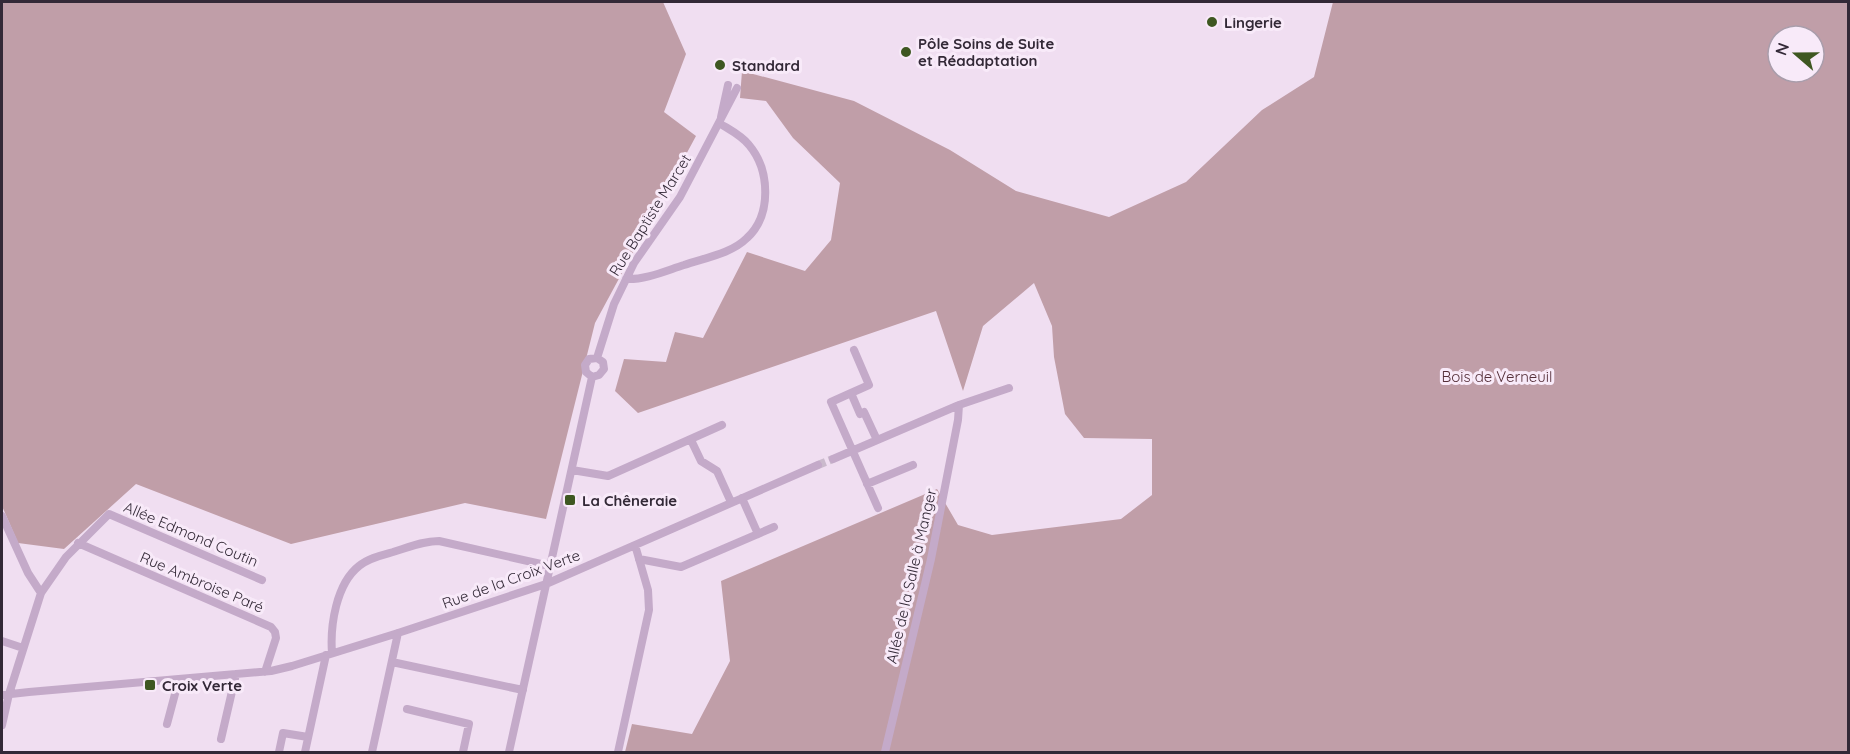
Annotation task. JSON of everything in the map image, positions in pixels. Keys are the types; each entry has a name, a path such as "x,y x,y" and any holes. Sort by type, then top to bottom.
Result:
{"street":[{"name":"Rue Baptiste Marcet","path":"719,123 728,86"},
{"name":"Rue Baptiste Marcet","path":"597,358 611,312 633,263 680,197 737,88"},
{"path":"626,279 658,273 733,249 747,239 757,226 766,190 761,166 742,137 719,123"},
{"path":"854,350 869,385 831,402 878,508"},
{"name":"Rue Baptiste Marcet","path":"597,358 603,362 604,369 600,375 592,376 586,372 585,365 589,359 597,358"},
{"name":"Rue Baptiste Marcet","path":"509,753 592,376"},
{"path":"833,459 959,405 1009,388"},
{"path":"851,393 860,414 864,412 877,440"},
{"name":"Allée de la Salle à Manger","path":"885,753 931,559 959,405"},
{"path":"572,470 608,476 722,425"},
{"path":"691,440 701,461 717,471 731,502"},
{"name":"Rue de la Croix Verte","path":"5,695 265,672 292,666 546,584 818,465"},
{"path":"867,484 913,465"},
{"path":"742,498 758,534"},
{"name":"Allée Edmond Coutin","path":"78,543 109,514 262,579"},
{"path":"2,516 28,573 41,593"},
{"path":"639,559 681,567 774,527"},
{"path":"305,753 329,654 341,588 360,564 422,542 439,541 550,566"},
{"path":"2,725 5,695 41,593 66,556 78,543"},
{"name":"Rue Ambroise Paré","path":"78,543 271,627 276,638 265,672"},
{"path":"618,753 649,610 648,590 634,545"},
{"path":"372,753 398,633"},
{"path":"2,641 23,648"},
{"path":"392,662 522,690"},
{"path":"221,739 237,674"},
{"path":"167,724 179,680"},
{"path":"407,709 469,724 463,753"},
{"path":"279,753 283,733 308,737"}],"green space":[{"path":"2,2 663,2 686,54 664,112 696,136 595,323 546,519 465,503 291,544 136,484 64,549 18,543 2,506"},
{"name":"Bois de Verneuil","path":"1333,2 1848,2 1848,752 625,752 632,724 692,734 730,661 721,581 937,489 958,525 992,535 1121,519 1152,495 1152,439 1084,438 1065,414 1054,357 1052,326 1034,283 983,326 963,391 936,311 638,413 615,391 624,359 666,362 675,332 703,338 747,252 805,271 831,240 840,183 793,138 766,101 740,98 742,71 854,101 950,150 1016,191 1109,217 1186,182 1262,110 1314,77"}],"tunnel":[{"path":"818,465 833,459"}],"place":[{"name":"Lingerie","path":"1212,22"},
{"name":"Pôle Soins de Suite et Réadaptation","path":"906,52"},
{"name":"Standard","path":"720,65"},
{"name":"La Chêneraie","path":"570,500"},
{"name":"Croix Verte","path":"150,685"}]}
